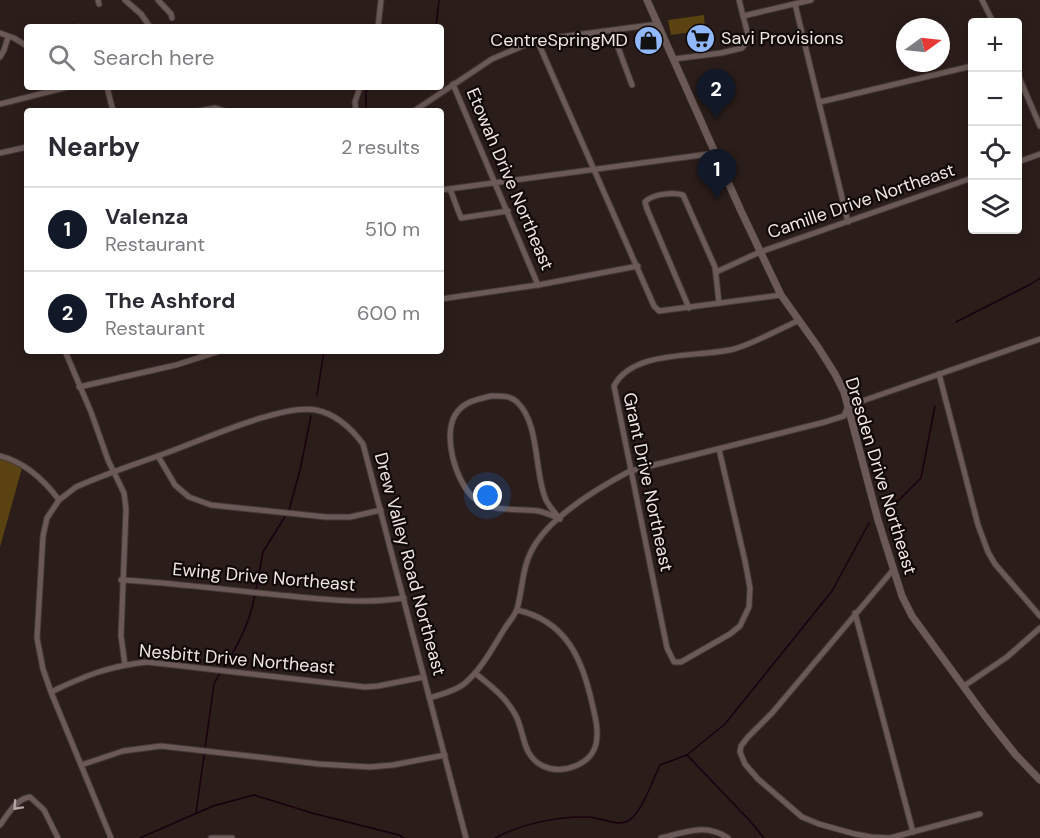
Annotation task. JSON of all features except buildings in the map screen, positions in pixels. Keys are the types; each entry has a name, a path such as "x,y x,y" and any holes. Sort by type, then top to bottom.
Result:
{"street":[{"path":"125,0 141,14 148,24"},
{"path":"158,0 172,18"},
{"path":"378,24 381,0"},
{"name":"Dresden Drive Northeast","path":"647,0 781,295 835,374 848,406 893,570 912,616 985,716 1015,754 1040,780"},
{"path":"674,59 742,48 748,39 739,0"},
{"path":"743,16 811,0"},
{"path":"982,0 991,18"},
{"path":"795,4 848,222"},
{"path":"418,108 492,59 537,40 658,24"},
{"path":"612,31 632,85"},
{"path":"0,33 24,44"},
{"path":"0,57 8,37"},
{"path":"537,40 658,311 781,295"},
{"path":"820,102 968,67"},
{"name":"Etowah Drive Northeast","path":"453,84 538,285"},
{"path":"1022,86 1040,126"},
{"path":"0,104 56,90"},
{"path":"108,90 112,108"},
{"path":"356,108 359,90"},
{"path":"0,153 24,148"},
{"path":"444,190 716,153"},
{"path":"1022,160 1040,154"},
{"name":"Camille Drive Northeast","path":"716,272 760,252 968,179"},
{"path":"450,189 462,218 508,211"},
{"path":"689,308 647,209 645,202 649,198 677,193 683,195 716,272 718,303"},
{"path":"444,300 638,266"},
{"name":"Grant Drive Northeast","path":"719,448 745,561 750,588 749,604 745,619 730,634 681,662 674,663 665,638 614,386 618,379 627,372 650,360 732,349 798,321"},
{"path":"430,698 455,689 475,673 516,610 523,570 528,555 537,540 594,491 630,471 844,416 848,406 1040,339"},
{"path":"65,354 124,493 126,509 121,636 125,664"},
{"path":"79,387 176,365 210,354"},
{"path":"939,374 978,525 988,552 995,564 1040,616"},
{"path":"491,396 509,397 517,401 529,424 546,500 560,519 538,511 516,511 492,507 476,500 465,489 459,479 450,443 456,412 474,400 491,396"},
{"name":"Drew Valley Road Northeast","path":"111,838 43,669 37,638 43,536 47,518 59,500 76,487 280,412 298,409 314,410 341,421 363,444 466,838"},
{"path":"0,456 23,465 49,485 59,500"},
{"path":"158,456 175,485 189,498 210,505 326,517 350,517 381,510"},
{"path":"893,570 748,737 741,746 740,752 745,764 758,779 802,817 819,824 871,837 890,838 980,814"},
{"name":"Ewing Drive Northeast","path":"122,580 339,601 379,602 404,598"},
{"path":"475,673 506,700 516,716 526,749 532,759 544,767 566,769 576,765 593,751 597,732 595,716 587,682 577,656 570,644 546,621 516,610"},
{"path":"855,613 913,832"},
{"path":"964,686 1006,657 1040,628"},
{"name":"Nesbitt Drive Northeast","path":"51,692 88,674 125,664 147,662 365,687 424,677"},
{"path":"81,765 123,751 161,746 319,764 370,767 445,755"},
{"path":"0,825 18,802 30,797 44,810 58,838"},
{"path":"662,838 680,836 704,828 716,831 728,838"},
{"path":"212,838 232,838"}],"shaded area":[{"path":"704,15 705,30 671,35 668,20"},
{"path":"0,455 22,468 0,547"}],"waterway":[{"path":"436,24 439,0"},
{"path":"366,108 367,90"},
{"path":"956,322 1040,278"},
{"path":"317,395 324,354"},
{"path":"888,511 921,478 935,406"},
{"path":"289,510 311,416"},
{"path":"256,590 263,552 286,515"},
{"path":"495,838 528,825 552,820 593,817 623,823 633,817 660,765 687,755 725,724 832,591 869,523"},
{"path":"223,669 243,633 255,594"},
{"path":"196,813 214,684 220,673"},
{"path":"687,755 764,838"},
{"path":"140,838 213,806 254,795 404,838"}],"place":[{"name":"Savi Provisions","path":"700,38"},
{"name":"CentreSpringMD","path":"649,40"},
{"name":"The Ashford","path":"716,119"},
{"name":"Valenza","path":"717,199"}]}
